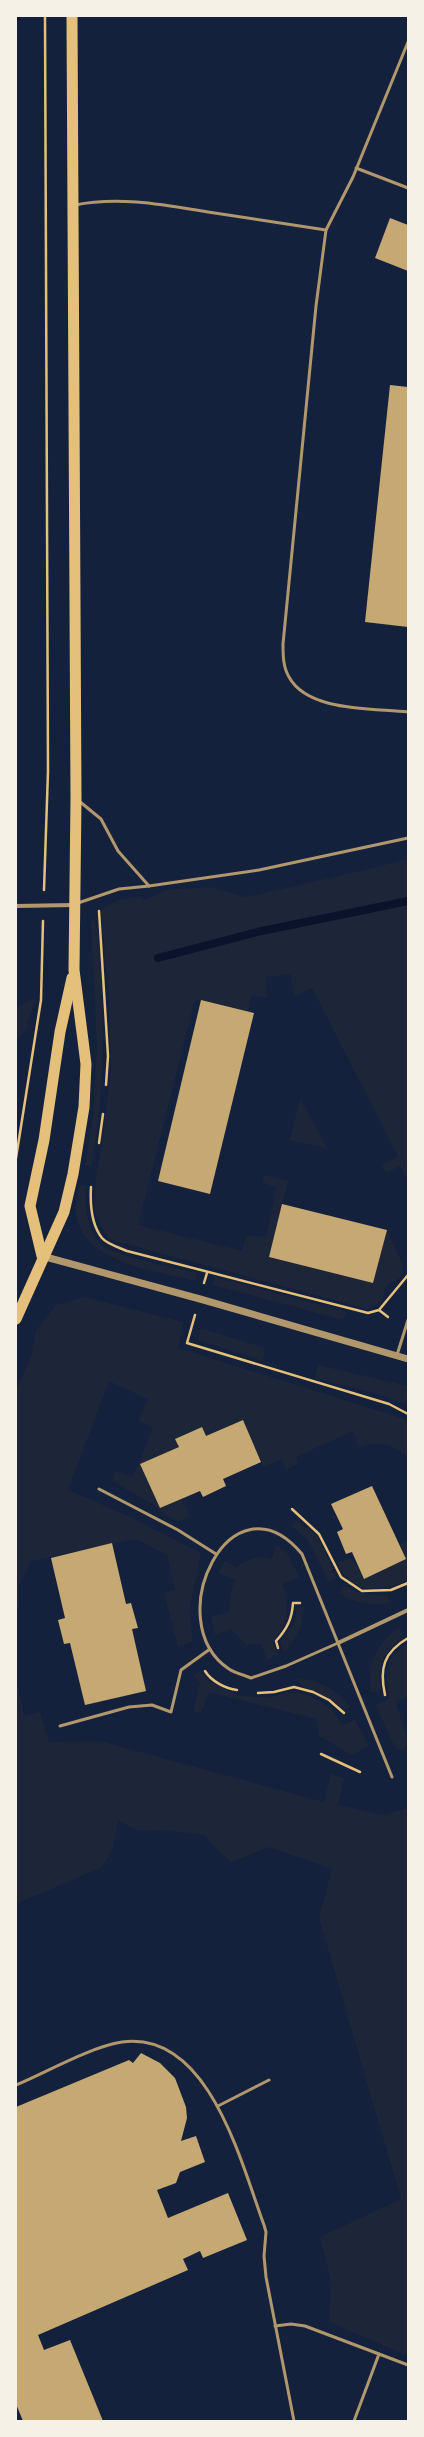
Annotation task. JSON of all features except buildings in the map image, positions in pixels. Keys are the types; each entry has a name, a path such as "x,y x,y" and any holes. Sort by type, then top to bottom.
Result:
{"highway":[{"path":"16,1319 42,1256 64,1212 73,1174 84,1108 86,1064 74,970 73,905 76,799 72,16"},
{"path":"42,1256 30,1206 44,1140 60,1032 74,970"}],"street":[{"path":"16,906 73,905"},
{"path":"42,1256 408,1359"},
{"path":"338,1643 408,1610"}],"lane":[{"path":"408,42 356,168 326,230 316,306 283,644 284,663 289,678 312,699 328,703 408,712"},
{"path":"356,168 408,188"},
{"path":"73,206 93,201 119,201 176,207 326,230"},
{"path":"76,799 101,818 118,851 149,886"},
{"path":"73,905 119,889 259,870 408,838"},
{"path":"397,1355 408,1320"},
{"path":"99,1489 178,1530 216,1554"},
{"path":"338,1643 286,1666 251,1678 229,1669 210,1649 200,1625 200,1603 209,1567 216,1554 229,1538 245,1531 261,1530 277,1533 290,1540 302,1554 338,1643 392,1777"},
{"path":"60,1726 129,1707 152,1705 171,1712 181,1670 210,1649"},
{"path":"16,2085 104,2046 123,2042 153,2043 171,2050 182,2058 198,2075 218,2106 266,2232 264,2256 275,2326 294,2421"},
{"path":"218,2106 269,2080"},
{"path":"275,2326 291,2324 305,2326 408,2365"},
{"path":"354,2421 379,2354"}],"path":[{"path":"44,877 48,771 45,16"},
{"path":"16,1158 41,1000 43,939"},
{"path":"91,1185 90,1205 95,1225 103,1239 128,1252 347,1309 368,1313 379,1310 408,1275"},
{"path":"205,1281 207,1273"},
{"path":"379,1310 388,1317"},
{"path":"191,1329 187,1343 389,1404 408,1414"},
{"path":"292,1509 319,1534 341,1577 357,1588 362,1591 392,1590 408,1583"},
{"path":"278,1648 276,1641 285,1631 292,1617 294,1603 300,1603"},
{"path":"385,1695 382,1682 384,1665 394,1646 408,1638"},
{"path":"321,1754 360,1772"}],"shaded area":[{"path":"408,858 408,1181 400,1166 386,1173 382,1165 398,1156 312,988 295,996 290,974 266,977 267,998 251,995 248,1011 195,999 138,1225 242,1251 247,1235 266,1237 277,1187 262,1183 264,1175 288,1181 269,1257 373,1283 387,1230 402,1263 402,1277 386,1286 382,1302 367,1309 108,1239 97,1218 94,1208 95,1185 111,1070 109,1001 101,910 117,900 140,897 144,900 166,890 209,887 246,897 378,867"},
{"path":"93,919 97,930 99,943 103,1042 99,1117 91,1167 85,1165 93,1117 97,1047 91,923"},
{"path":"36,997 25,1031 16,1039 16,1008"},
{"path":"300,1098 327,1148 290,1140"},
{"path":"80,1185 86,1186 86,1210 90,1226 97,1240 103,1246 109,1250 132,1257 197,1273 195,1281 123,1262 106,1254 91,1243 81,1229 76,1212 76,1202"},
{"path":"215,1277 346,1312 343,1320 213,1285"},
{"path":"84,1297 183,1322 178,1348 408,1420 408,1458 397,1449 385,1444 379,1443 359,1447 353,1431 296,1457 298,1464 286,1470 282,1459 264,1467 243,1420 206,1436 201,1427 175,1439 179,1447 140,1464 160,1508 182,1499 190,1517 178,1521 162,1513 154,1505 112,1481 115,1471 133,1477 153,1428 139,1421 147,1399 109,1381 68,1490 126,1515 201,1553 189,1610 193,1641 178,1647 164,1593 175,1590 167,1555 136,1539 31,1561 18,1587 19,1609 16,1609 16,1391 32,1353 36,1330 56,1305"},
{"path":"201,1328 265,1348 263,1361 198,1340"},
{"path":"318,1365 408,1386 408,1405 375,1393 315,1378"},
{"path":"296,1521 317,1535 336,1577 329,1582 308,1540 292,1526"},
{"path":"408,1541 408,1580 397,1584 377,1589 358,1586 350,1581 337,1563 349,1558 357,1565 364,1578 406,1559 400,1545"},
{"path":"276,1544 287,1553 299,1577 282,1584 287,1607 285,1621 273,1642 278,1655 267,1660 261,1644 246,1645 231,1629 215,1635 211,1616 229,1612 230,1595 235,1579 218,1573 225,1561 236,1567 258,1557 272,1559"},
{"path":"344,1586 365,1594 388,1595 389,1603 369,1604 351,1600 339,1593"},
{"path":"304,1606 301,1626 284,1653 280,1641 294,1623 297,1607"},
{"path":"399,1628 404,1636 391,1647 383,1659 380,1673 381,1690 371,1693 370,1673 375,1656 384,1641"},
{"path":"408,1643 408,1697 396,1701 408,1742 405,1749 397,1749 390,1738 376,1705 389,1699 387,1674 390,1662 400,1649"},
{"path":"200,1670 209,1681 238,1695 269,1698 293,1691 310,1696 331,1708 342,1725 355,1720 369,1746 351,1755 319,1736 316,1719 209,1692 201,1713 193,1711 200,1683 194,1676"},
{"path":"298,1678 315,1682 327,1687 350,1707 343,1711 330,1699 302,1686"},
{"path":"16,1679 24,1716 40,1712 49,1742 100,1741 324,1802 331,1774 344,1778 338,1805 382,1815 408,1808 408,2356 329,2322 331,2281 320,2237 401,2199 319,1918 332,1869 269,1847 232,1862 218,1851 205,1835 161,1830 140,1831 118,1821 113,1849 102,1867 16,1904"}],"waterway":[{"path":"158,958 257,932 408,901"}]}
